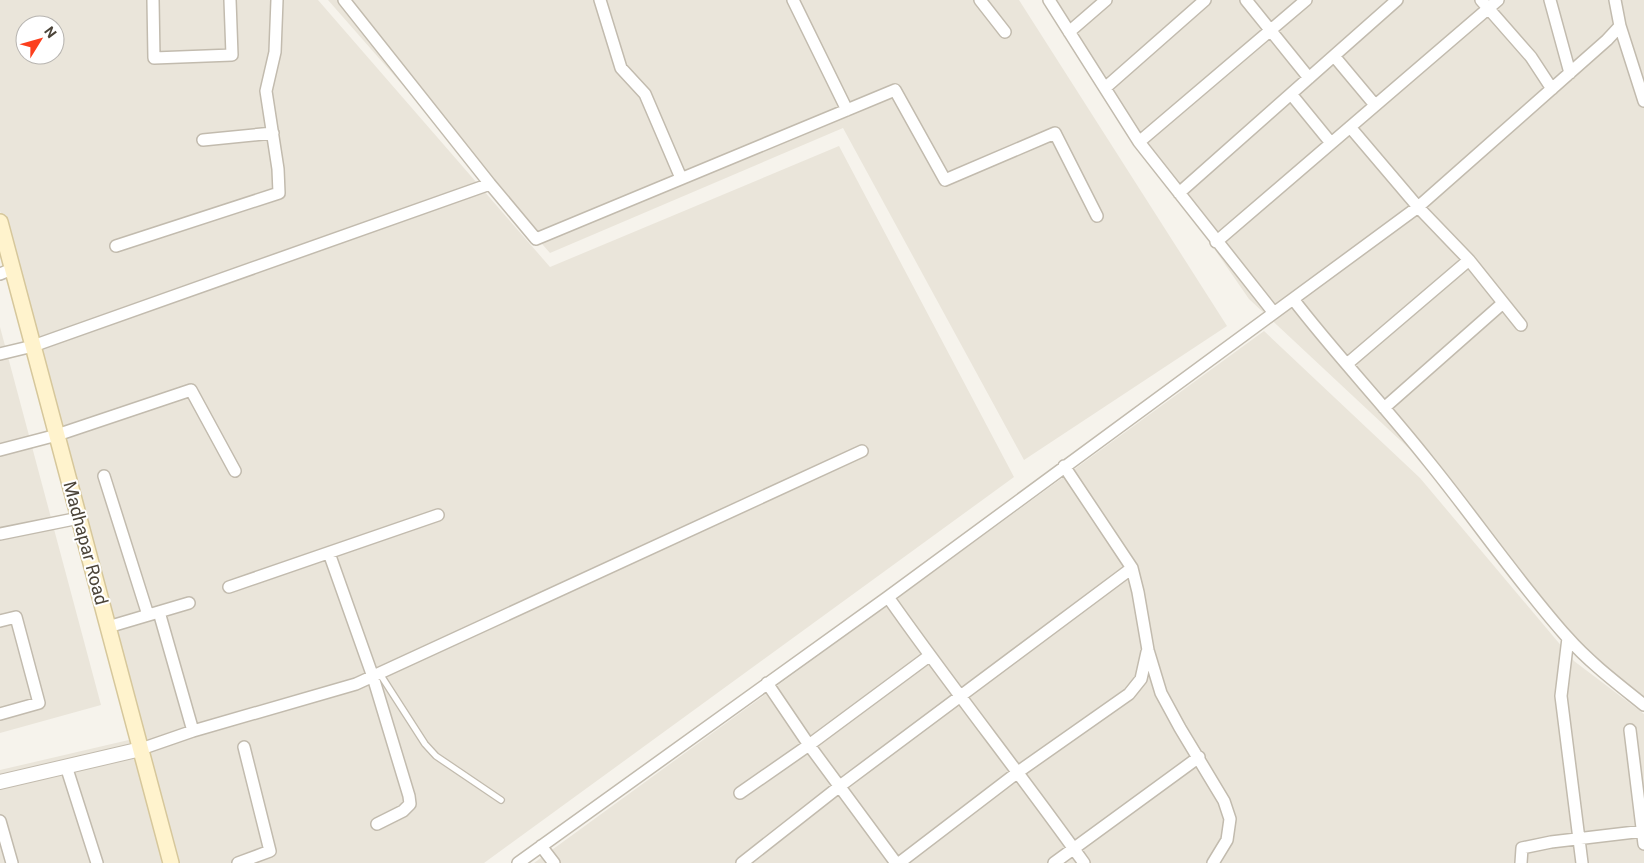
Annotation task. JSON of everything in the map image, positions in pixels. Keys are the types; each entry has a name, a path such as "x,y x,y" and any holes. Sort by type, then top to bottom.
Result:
{"main road":[{"name":"Madhapar Road","path":"0,222 6,271 33,346 171,863"}],"street":[{"path":"153,0 154,58 232,55 230,0"},
{"path":"116,246 279,193 278,169 266,92 275,52 277,0"},
{"path":"344,0 536,239 895,90 945,180 1055,133 1097,216"},
{"path":"600,0 621,68 645,94 681,178"},
{"path":"793,0 848,110"},
{"path":"980,0 1005,32"},
{"path":"1049,0 1139,142 1216,242 1274,313"},
{"path":"1069,32 1106,0"},
{"path":"1105,88 1205,0"},
{"path":"1246,0 1309,78"},
{"path":"1139,142 1306,0"},
{"path":"1179,193 1397,0"},
{"path":"1216,242 1375,106 1485,4 1498,0"},
{"path":"1550,0 1570,73"},
{"path":"1615,0 1620,26 1644,101"},
{"path":"1485,4 1531,57 1552,89"},
{"path":"518,863 888,597 1418,207 1607,40 1620,26"},
{"path":"1334,56 1375,106"},
{"path":"1290,94 1331,143"},
{"path":"1350,127 1418,207 1469,260 1521,324"},
{"path":"203,140 272,133"},
{"path":"0,354 33,346 490,184"},
{"path":"1347,364 1469,260"},
{"path":"1293,299 1315,328 1429,462 1485,536 1568,638 1608,676 1644,705"},
{"path":"1384,408 1504,303"},
{"path":"0,450 57,435 191,390 235,471"},
{"path":"0,782 141,749 193,731 356,684 862,452"},
{"path":"1064,466 1132,568 1148,650 1161,693 1224,801 1230,819 1227,840 1213,863"},
{"path":"104,476 154,614 193,731"},
{"path":"228,587 438,515"},
{"path":"0,534 79,518"},
{"path":"329,553 376,675 410,804 404,811 377,824"},
{"path":"742,863 840,786 1132,568"},
{"path":"888,597 929,656 1018,772 1084,863"},
{"path":"108,627 190,603"},
{"path":"0,621 16,617 39,703 0,714"},
{"path":"1568,638 1561,696 1582,863"},
{"path":"767,683 809,745 897,863 1018,772 1129,694 1141,679 1148,650"},
{"path":"740,793 809,745 929,656"},
{"path":"1630,730 1644,844"},
{"path":"238,863 270,851 244,748"},
{"path":"1054,863 1199,757"},
{"path":"66,766 97,863"},
{"path":"0,821 12,863"},
{"path":"1521,863 1522,848 1580,838 1643,831"},
{"path":"541,846 554,863"}],"lane":[{"path":"376,675 425,744 436,756 501,800"}],"shaded area":[{"path":"0,0 318,0 550,267 839,146 1014,477 484,863 180,863 153,771 0,211"},
{"path":"328,0 1019,0 1227,326 1024,460 843,128 550,253"},
{"path":"1042,0 1644,0 1644,705 1580,655 1431,469 1249,299"},
{"path":"0,327 101,705 0,733"},
{"path":"1264,331 1420,478 1574,661 1644,714 1644,863 534,863"},
{"path":"133,739 162,863 0,863 0,770"}]}
